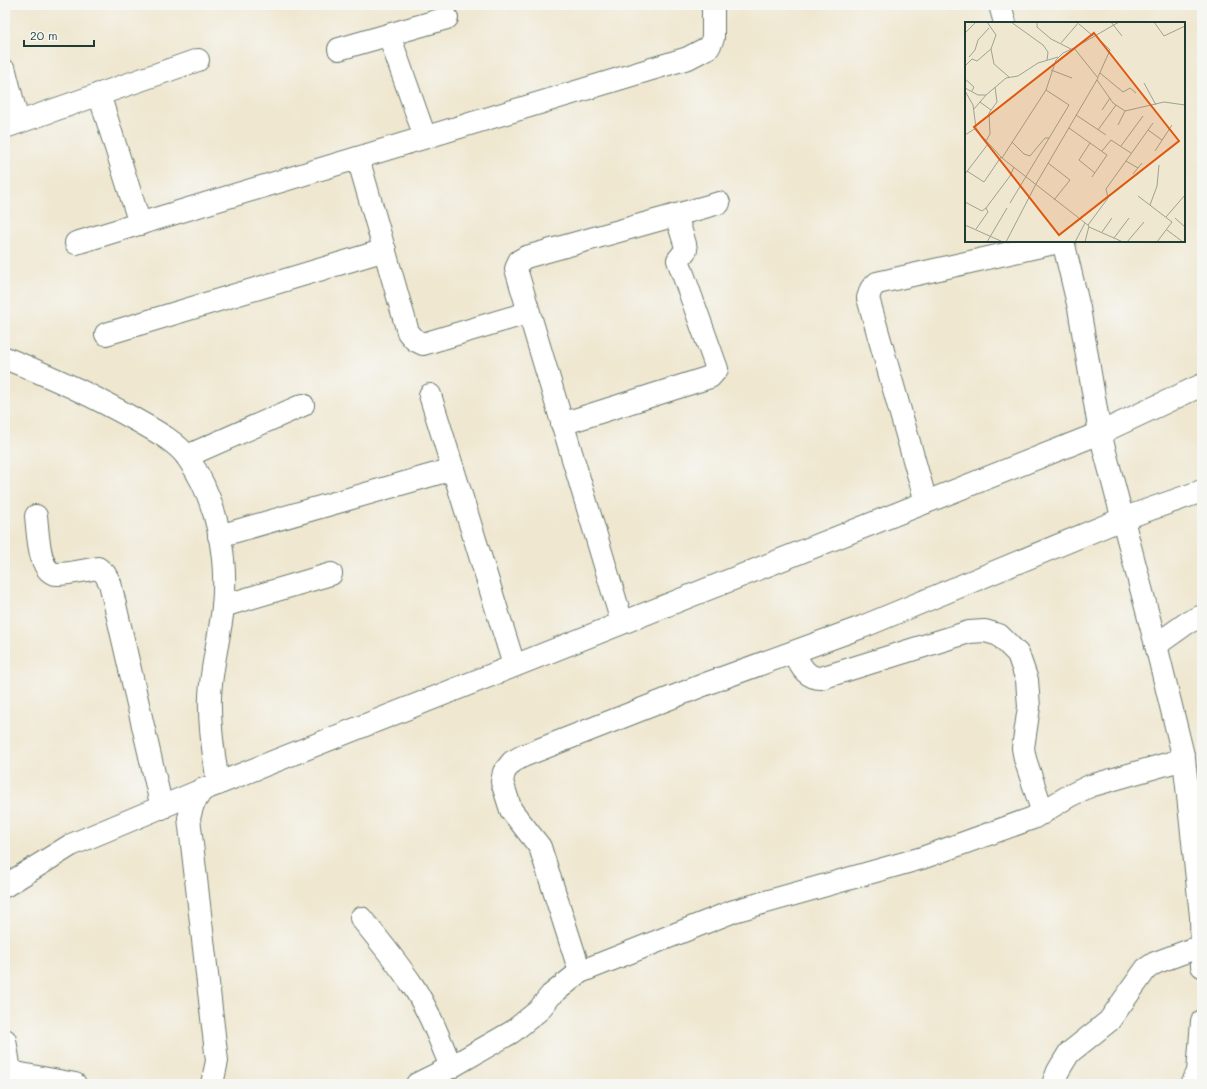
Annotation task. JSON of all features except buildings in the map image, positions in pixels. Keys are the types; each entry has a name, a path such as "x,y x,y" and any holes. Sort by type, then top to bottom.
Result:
{"street":[{"path":"76,243 688,58 709,47 712,38 714,5"},
{"path":"1000,5 1005,22"},
{"path":"340,49 447,18"},
{"path":"389,35 425,137"},
{"path":"5,71 12,124 198,60"},
{"path":"99,94 140,224"},
{"path":"358,158 408,332 415,340 423,344 528,312"},
{"path":"622,622 516,269 518,262 526,257 719,203"},
{"path":"562,424 710,377 717,369 678,260 686,250 676,215"},
{"path":"926,502 868,298 871,289 877,283 1059,242"},
{"path":"1053,1084 1058,1071 1069,1053 1109,1021 1146,969 1155,962 1202,956 1201,916 1190,763 1156,645 1100,433 1079,308 1063,242"},
{"path":"106,334 385,250"},
{"path":"5,358 97,398 159,433 187,456 204,484 216,521 223,563 223,606 210,695 210,787 193,804 189,818 217,1061 212,1084"},
{"path":"5,886 71,845 210,787 514,665 1100,433 1202,385"},
{"path":"430,396 514,665"},
{"path":"187,456 302,405"},
{"path":"219,536 453,469"},
{"path":"580,972 540,847 511,810 502,782 504,772 512,762 523,756 862,627 1122,519 1202,491"},
{"path":"36,516 43,564 48,571 56,574 98,568 105,574 110,583 162,808"},
{"path":"223,606 331,574"},
{"path":"1156,645 1187,623 1202,616"},
{"path":"793,653 807,674 812,678 821,678 969,632 985,631 999,635 1018,654 1027,680 1029,707 1023,748 1025,759 1043,813"},
{"path":"417,1084 451,1067 512,1032 538,1011 551,995 580,972 734,911 922,858 1012,826 1043,813 1069,796 1090,786 1190,763"},
{"path":"361,918 389,952 414,988 434,1027 451,1067"},
{"path":"1197,1076 1202,1021"},
{"path":"5,1040 18,1075 74,1084"}]}
